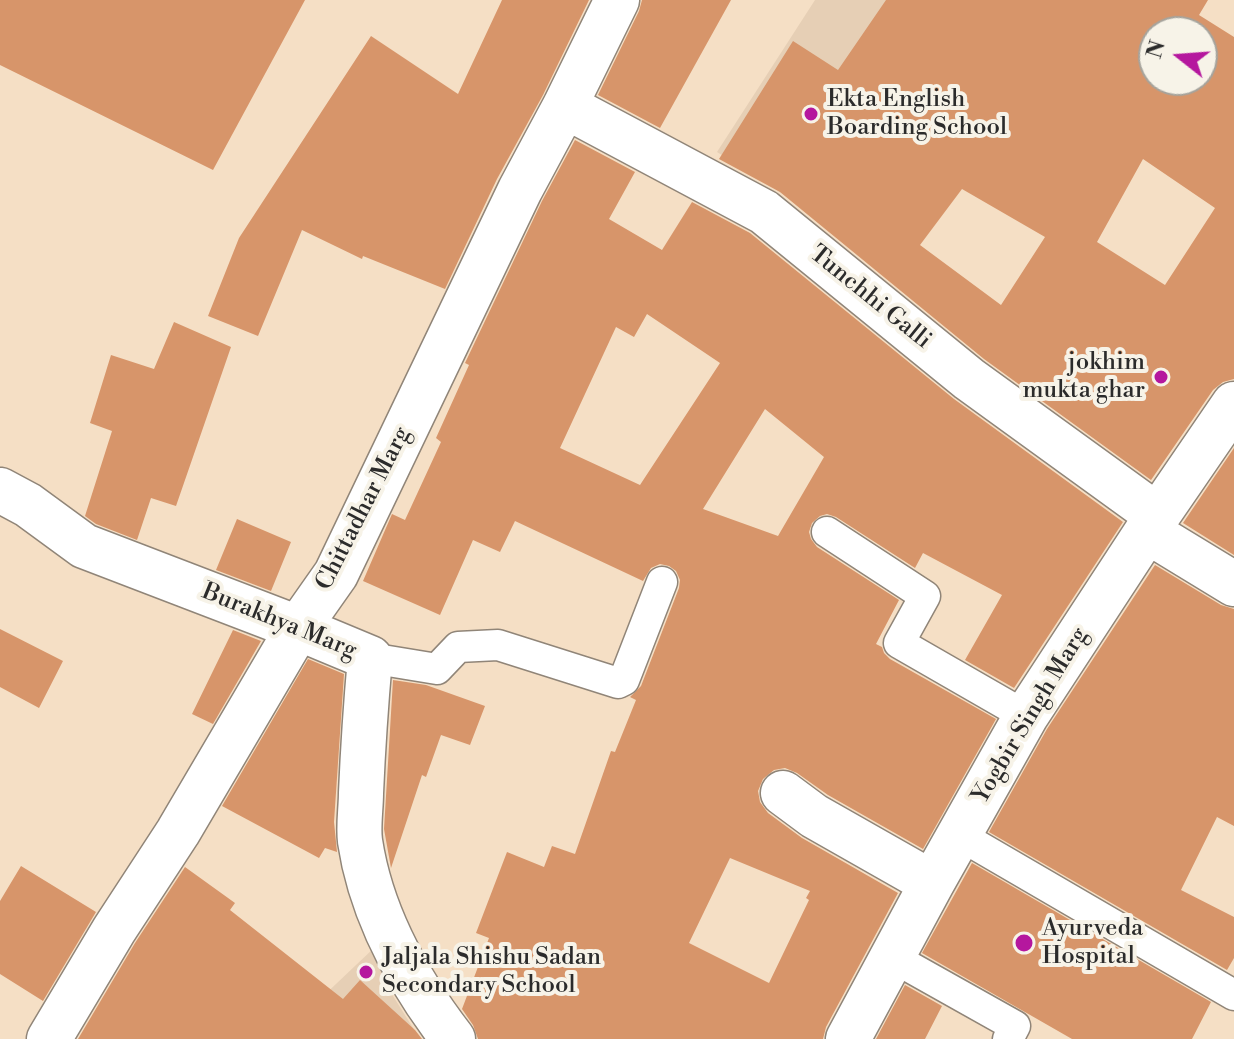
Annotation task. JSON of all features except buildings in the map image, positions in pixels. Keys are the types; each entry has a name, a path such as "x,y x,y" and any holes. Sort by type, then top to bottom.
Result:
{"street":[{"name":"Chittadhar Marg","path":"49,1039 114,930 178,832 298,628 336,574 520,190 617,0"},
{"name":"Tunchhi Galli","path":"565,106 764,212 969,379 1234,584"},
{"name":"Yogbir Singh Marg","path":"848,1039 1026,716 1234,404"},
{"name":"Burakhya Marg","path":"0,490 28,505 84,546 370,658 359,839 383,921 405,967 453,1039"},
{"path":"783,793 814,816 932,883"}],"lane":[{"path":"827,532 925,596 899,643 1026,716"},
{"path":"370,658 437,669 458,647 498,645 618,683 624,680 662,582"},
{"path":"959,835 1234,995"},
{"path":"892,957 1015,1026 1008,1039"}],"shaded area":[{"name":"Ekta English Boarding School","path":"815,0 945,0 822,219 717,152"},
{"name":"Jaljala Shishu Sadan Secondary School","path":"375,947 393,996 420,1039 278,1039"}],"place":[{"name":"Ekta English Boarding School","path":"811,114"},
{"name":"jokhim mukta ghar","path":"1161,377"},
{"name":"Ayurveda Hospital","path":"1024,943"},
{"name":"Jaljala Shishu Sadan Secondary School","path":"366,972"}]}
